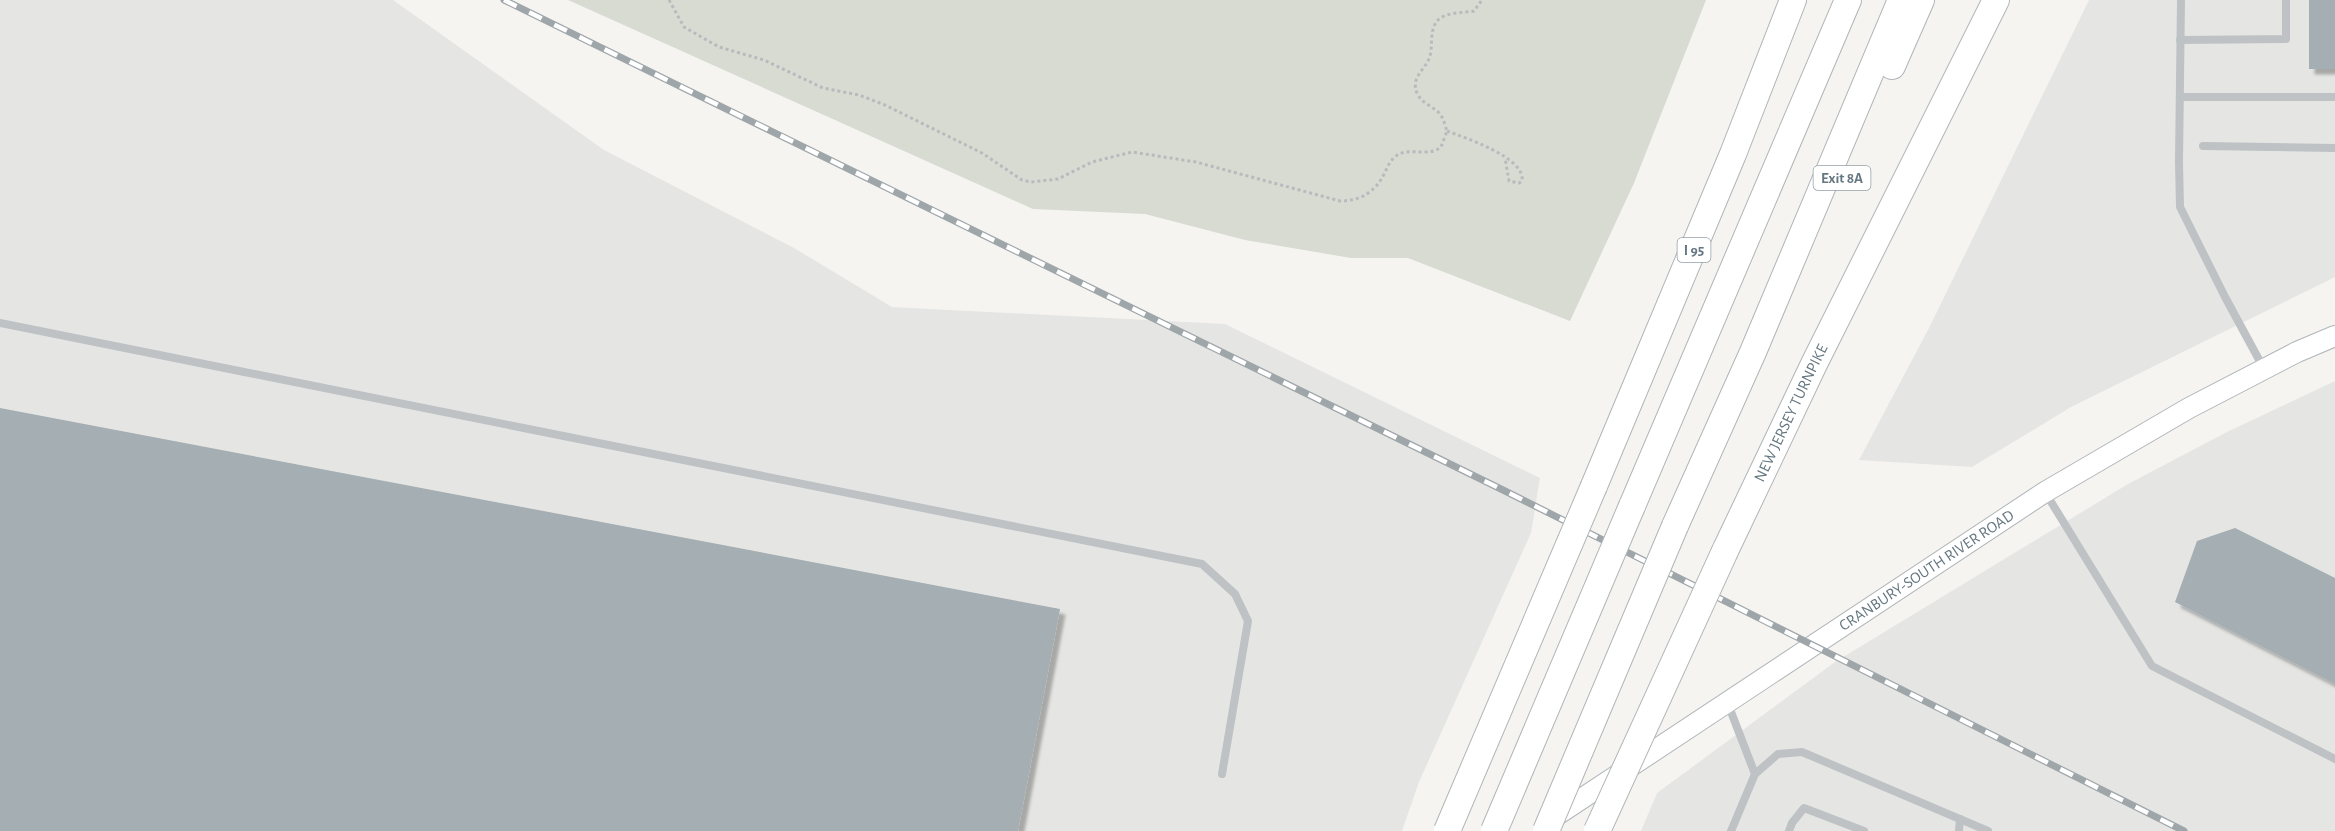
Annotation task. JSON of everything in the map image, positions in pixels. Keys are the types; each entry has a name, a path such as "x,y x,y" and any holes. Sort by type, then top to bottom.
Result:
{"highway":[{"path":"1818,72 1843,0"},
{"name":"I 95","path":"1494,831 1848,0"},
{"path":"1546,831 1901,0"},
{"name":"Exit 8A","path":"1752,352 1846,170 1921,0"},
{"name":"NEW JERSEY TURNPIKE","path":"1597,831 1725,551 1814,364 1996,0"},
{"path":"1929,137 1987,45 2012,0"},
{"name":"I 95","path":"1447,831 1716,197 1792,4"}],"main road":[{"name":"CRANBURY-SOUTH RIVER ROAD","path":"1534,831 2045,492 2189,408 2264,369 2335,336"}],"lane":[{"path":"2181,0 2180,207 2264,369"},
{"path":"2180,40 2286,39 2286,0"},
{"path":"2180,96 2335,97"},
{"path":"2203,146 2335,148"},
{"path":"0,324 1202,564 1235,594 1248,621 1222,774"},
{"path":"2045,492 2152,666 2335,759"},
{"path":"1728,703 1755,774"},
{"path":"1731,831 1755,774 1778,754 1802,752 1988,831"},
{"path":"1789,831 1792,823 1804,808 1864,831"},
{"path":"1959,831 1960,819"}],"path":[{"path":"669,0 684,27 718,47 764,60 823,88 859,95 879,103 982,153 1013,175 1031,182 1058,179 1092,162 1132,152 1196,162 1333,200 1347,201 1371,192 1397,154 1438,150 1446,140 1448,131 1442,116 1421,99 1416,92 1415,85 1420,70 1430,57 1433,28 1438,21 1454,14 1473,11 1482,0"},
{"path":"1448,131 1482,145 1505,158 1521,172 1522,181 1519,183 1509,181 1505,158"}],"shaded area":[{"path":"0,0 393,0 604,150 794,248 892,307 1225,324 1540,478 1531,533 1419,782 1402,831 0,831"},
{"path":"568,0 1706,0 1634,183 1570,321 1408,258 1351,258 1245,240 1145,214 1033,209"},
{"path":"2089,0 2335,0 2335,277 2071,407 1972,467 1859,460 1929,328"},
{"path":"2335,381 2335,831 1641,831 1657,793 1835,662 2128,484 2227,432"}],"building":[{"path":"2309,0 2335,0 2335,69 2309,69"},
{"path":"0,408 1060,609 1018,831 0,831"},
{"path":"2235,528 2335,578 2335,684 2175,602 2197,541"}],"railway":[{"path":"504,0 1505,491 2184,831"}]}
